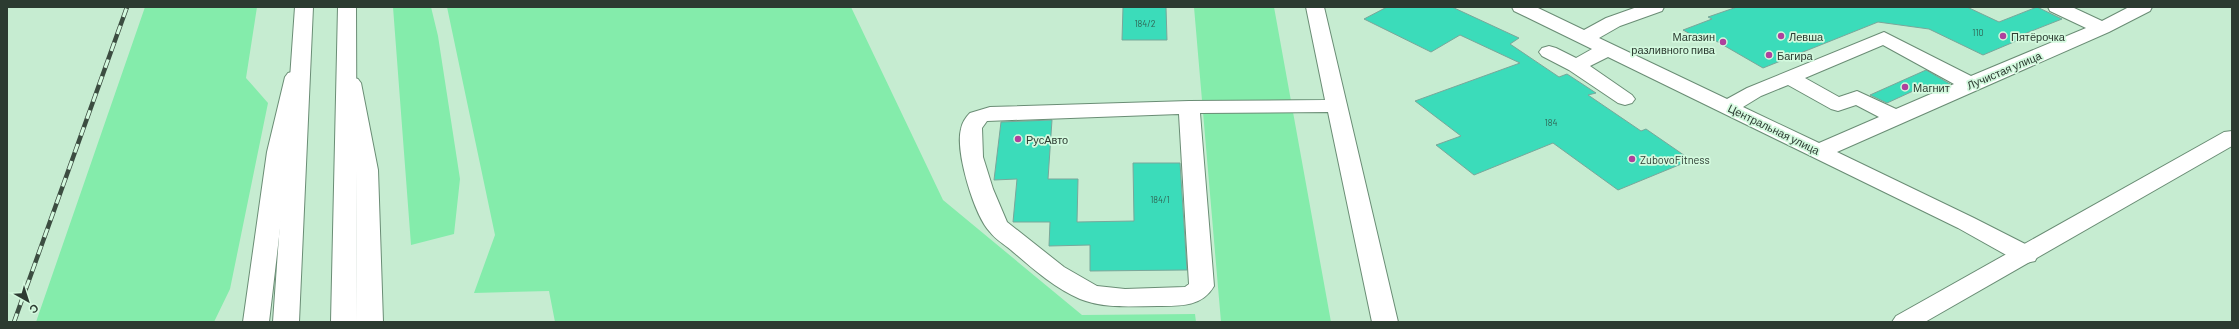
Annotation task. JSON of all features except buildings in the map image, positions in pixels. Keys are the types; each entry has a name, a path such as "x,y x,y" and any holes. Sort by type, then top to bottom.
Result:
{"main road":[{"path":"286,322 304,7"},
{"path":"344,322 347,7"},
{"path":"1315,7 1385,322"},
{"name":"Центральная улица","path":"1521,7 1820,152 2026,255"},
{"path":"1585,38 1613,22 1655,7"},
{"path":"2057,7 2102,28"},
{"name":"Лучистая улица","path":"1820,152 1970,84 2102,28 2143,7"},
{"path":"1728,107 1754,92 1884,38 1970,84"},
{"path":"256,322 278,152 302,44"},
{"path":"1576,66 1607,49"},
{"path":"1549,52 1576,66 1625,99"},
{"path":"346,54 367,170 370,322"},
{"path":"1790,78 1838,105 1857,97 1896,118"},
{"path":"1189,107 1202,286 1198,292 1181,298 1106,296 1090,293 1077,287 1040,259 998,226 992,217 971,157 972,125 976,119 983,115 990,113 1189,107 1338,106"},
{"path":"1905,322 2232,138"}],"green space":[{"path":"145,7 257,7 246,78 268,103 230,289 214,322 36,322"},
{"path":"393,7 431,7 438,36 460,179 454,234 411,245"},
{"path":"447,7 851,7 943,200 1082,315 1195,314 1196,322 555,322 549,291 474,293 495,235"},
{"path":"1194,7 1274,7 1331,322 1221,322"}],"railway":[{"path":"14,322 127,7"}],"place":[{"name":"Левша","path":"1781,36"},
{"name":"Пятёрочка","path":"2003,36"},
{"name":"Магазин разливного пива","path":"1723,42"},
{"name":"Багира","path":"1769,55"},
{"name":"Магнит","path":"1905,87"},
{"name":"РусАвто","path":"1018,139"},
{"name":"ZubovoFitness","path":"1632,159"}]}
